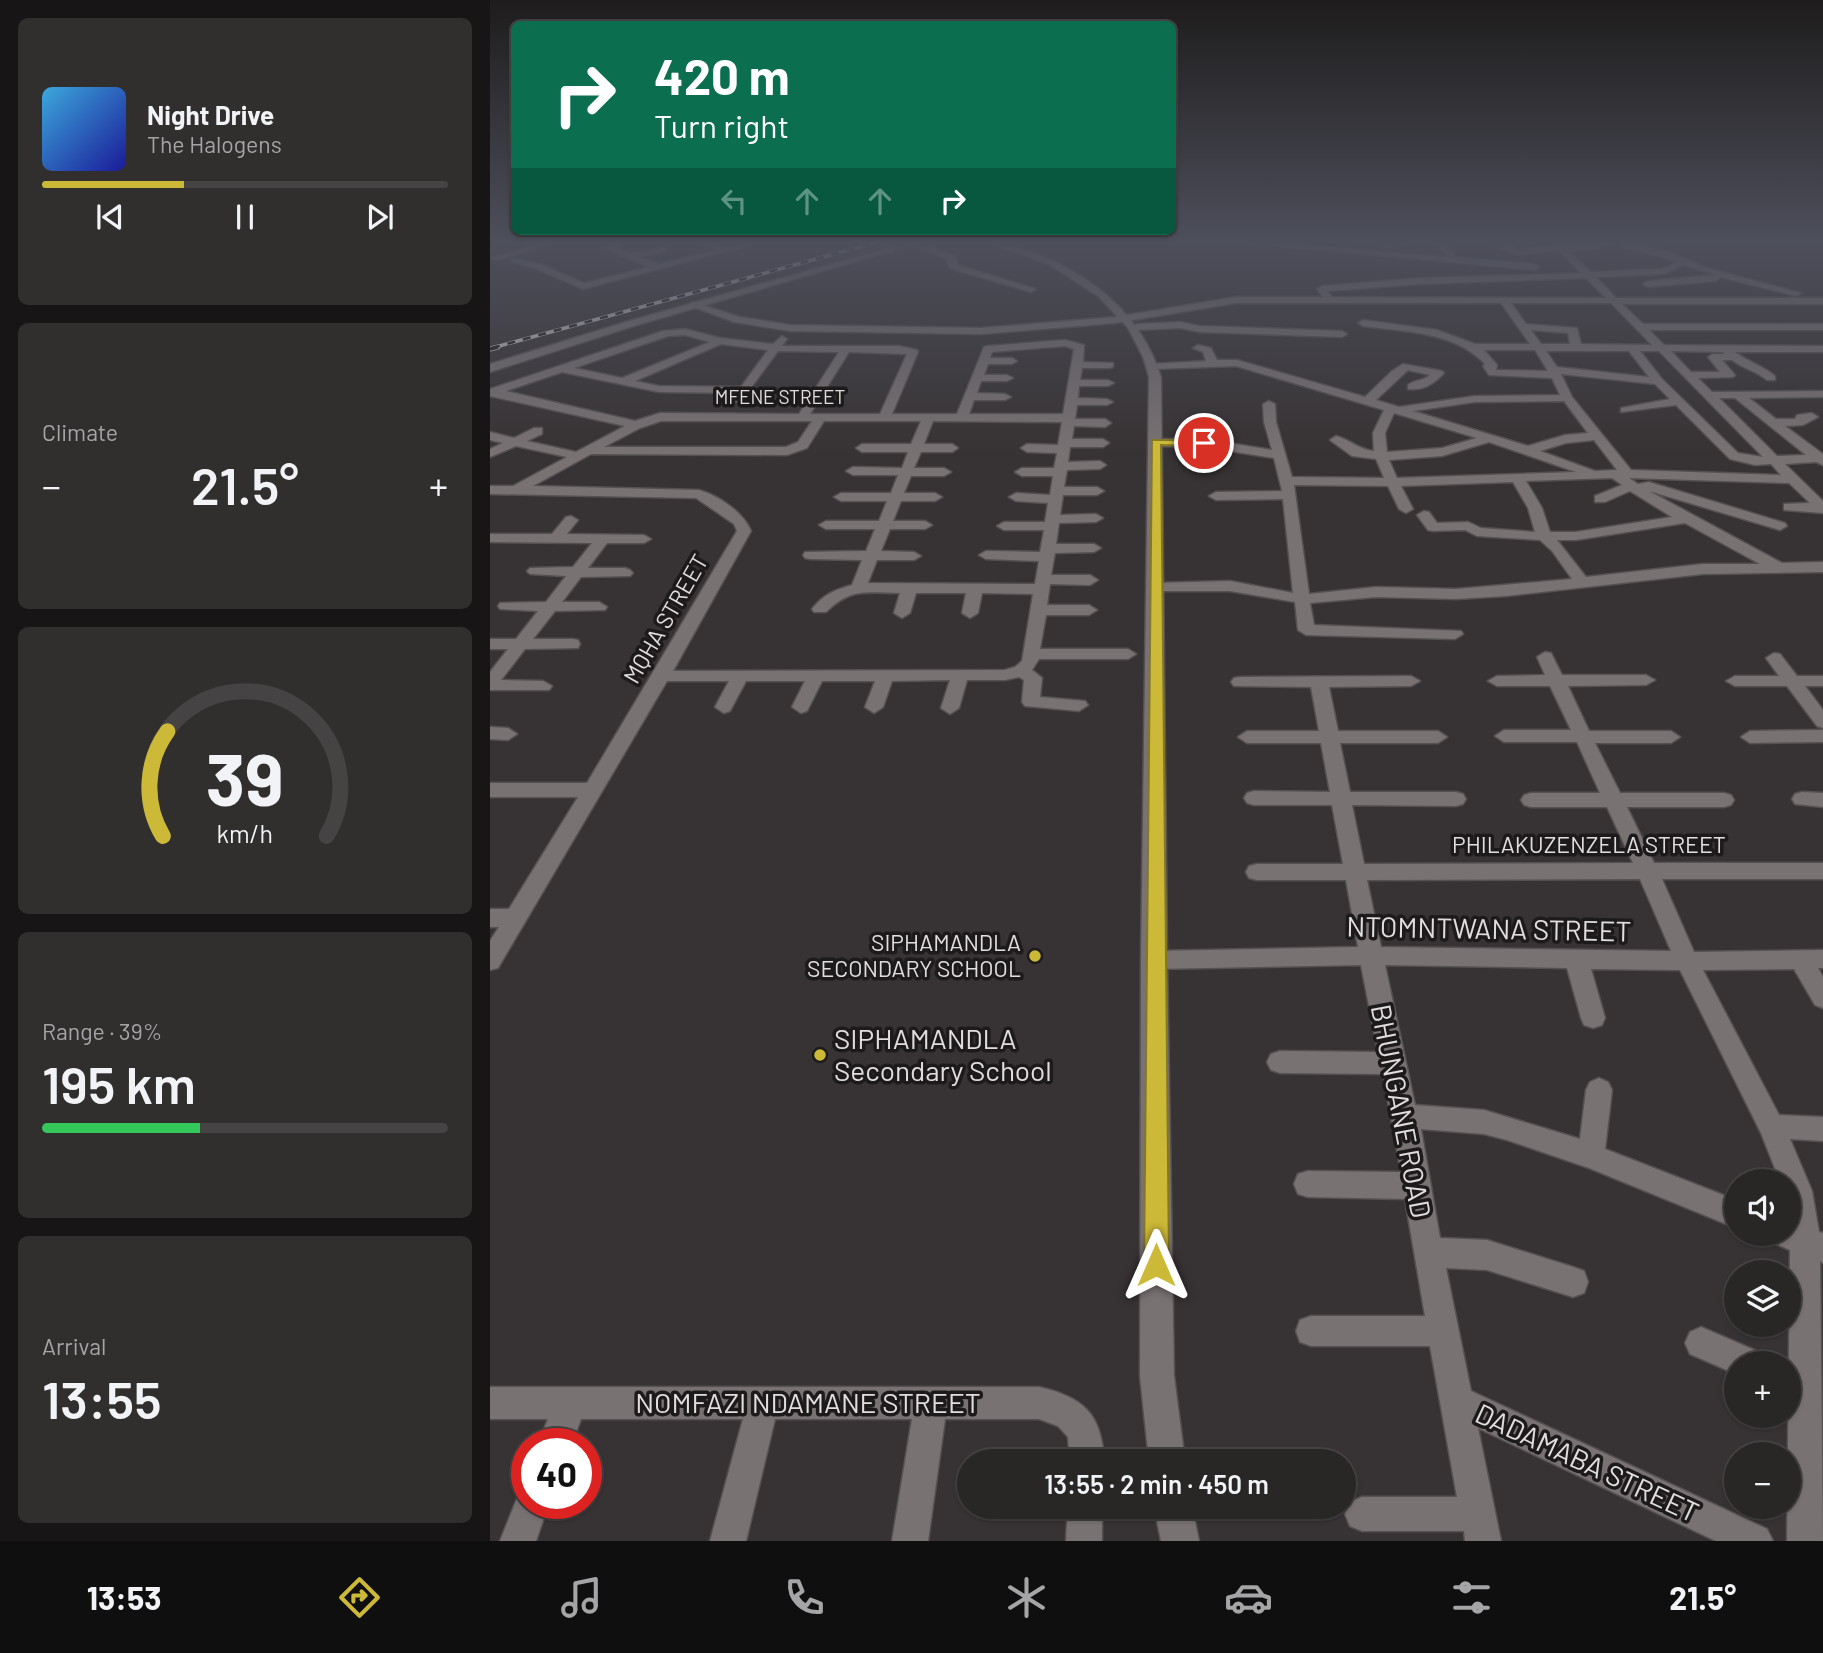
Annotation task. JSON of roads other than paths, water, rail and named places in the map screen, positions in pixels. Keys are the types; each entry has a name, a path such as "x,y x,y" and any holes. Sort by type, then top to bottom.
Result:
{"street":[{"path":"490,368 677,311"},
{"path":"709,311 738,320 790,328 1014,330 1129,323 1181,325 1200,330 1342,334"},
{"path":"1118,311 1129,323 1153,366 1156,588 1154,960 1157,1376 1166,1449"},
{"path":"1129,323 1185,311"},
{"path":"1507,311 1524,327 1554,372 1567,398 1597,436 1625,479 1688,519 1776,566"},
{"path":"1624,311 1822,509"},
{"path":"1363,323 1445,335 1454,342 1475,347 1603,356 1633,349 1730,353 1823,349"},
{"path":"1524,327 1573,330 1576,346"},
{"path":"1640,327 1823,327"},
{"path":"724,417 790,328"},
{"path":"491,392 675,331 720,341 777,348 899,349 913,352 885,416"},
{"path":"622,382 720,341"},
{"path":"661,676 1005,675 1021,671 1030,662 1080,347 1070,343 992,347 985,351 962,417"},
{"path":"1540,350 1576,346 1603,356"},
{"path":"1475,347 1492,365 1488,366 1493,373 1554,372 1658,381"},
{"path":"1198,348 1207,350 1213,364"},
{"path":"803,416 846,349"},
{"path":"1633,349 1636,361 1734,456 1746,461 1821,459"},
{"path":"1809,349 1823,358"},
{"path":"1689,375 1729,375 1713,357 1730,353"},
{"path":"1730,353 1746,366 1760,368 1771,378"},
{"path":"982,361 1012,361"},
{"path":"1153,366 1237,363 1489,437 1596,475"},
{"path":"659,389 672,372 664,364"},
{"path":"1077,365 1109,365"},
{"path":"1368,401 1378,394 1392,376 1406,366 1438,373 1428,383 1418,383 1412,387"},
{"path":"558,369 659,389 743,390"},
{"path":"976,378 1007,378"},
{"path":"1074,383 1108,383"},
{"path":"491,392 636,425"},
{"path":"540,403 563,393"},
{"path":"1710,395 1823,394"},
{"path":"1738,395 1821,459"},
{"path":"968,396 1004,397"},
{"path":"1406,509 1379,454 1380,425 1394,409 1475,399 1567,398"},
{"path":"1071,401 1107,402"},
{"path":"1625,410 1679,401"},
{"path":"588,414 611,403"},
{"path":"1269,404 1270,422 1288,488 1306,630 1455,635"},
{"name":"MFENE STREET","path":"490,503 636,425 660,417 962,417 1105,423"},
{"path":"490,436 583,454 648,451 781,452 800,447 820,417"},
{"path":"858,588 929,417"},
{"path":"1773,423 1799,422 1801,418 1812,418"},
{"path":"491,453 538,431"},
{"path":"1528,450 1556,440 1597,436"},
{"path":"1336,440 1356,453 1379,454 1455,450 1489,437"},
{"path":"753,452 762,438"},
{"path":"1155,442 1204,443 1279,454"},
{"path":"1027,448 1103,443"},
{"path":"862,448 952,448"},
{"path":"634,466 648,451"},
{"path":"1022,472 1100,465"},
{"path":"853,471 944,472"},
{"path":"1216,496 1288,488 1517,477 1596,475 1625,479 1793,478"},
{"path":"1517,477 1535,508 1544,536 1557,548 1583,584"},
{"path":"1600,499 1625,479"},
{"path":"1625,479 1780,526"},
{"name":"MQHA STREET","path":"490,490 682,492 706,498 740,522 744,531 661,676 490,961"},
{"path":"1016,498 1097,491"},
{"path":"841,497 935,497"},
{"path":"1789,507 1822,509"},
{"path":"1424,515 1433,527 1468,526 1477,532 1544,536 1576,536 1622,526 1688,519"},
{"path":"1004,526 1096,518"},
{"path":"556,538 571,520"},
{"path":"826,525 925,525"},
{"path":"490,538 644,539"},
{"path":"490,684 603,539"},
{"path":"986,555 1094,548"},
{"path":"810,555 914,555"},
{"path":"1156,588 1230,586 1303,599 1376,592 1506,592 1703,569 1823,567"},
{"path":"535,571 625,573"},
{"path":"820,609 836,594 858,588 975,589 1090,580"},
{"path":"902,613 909,589"},
{"path":"970,613 975,589"},
{"path":"506,606 599,607"},
{"path":"1038,610 1089,610"},
{"path":"490,644 572,644"},
{"path":"1031,654 1128,654"},
{"path":"1545,657 1614,799 1687,961 1772,1128 1798,1191 1805,1241 1805,1541"},
{"path":"1774,658 1823,722"},
{"path":"1021,671 1033,678 1031,702 1079,705"},
{"path":"950,708 960,675"},
{"path":"724,707 740,676"},
{"path":"801,707 816,676"},
{"path":"874,707 885,676"},
{"path":"1497,681 1646,680"},
{"name":"BHUNGANE ROAD","path":"1319,681 1371,956 1405,1116 1480,1528"},
{"path":"1240,682 1412,681"},
{"path":"1735,681 1823,681"},
{"path":"490,684 542,686"},
{"path":"1504,736 1671,737"},
{"path":"1750,737 1823,736"},
{"path":"1247,737 1438,737"},
{"path":"490,790 593,790"},
{"path":"1254,798 1456,799"},
{"path":"1531,800 1724,800"},
{"path":"1802,800 1823,800"},
{"name":"PHILAKUZENZELA STREET","path":"1257,872 1823,871"},
{"path":"490,918 515,918"},
{"name":"NTOMNTWANA STREET","path":"1154,960 1371,956 1687,961 1812,959"},
{"path":"1576,958 1593,1018"},
{"path":"1812,959 1823,998"},
{"path":"1280,1062 1393,1062"},
{"path":"1591,1156 1599,1090"},
{"path":"1405,1116 1484,1122 1591,1156 1724,1209"},
{"path":"1772,1128 1793,1126 1823,1129"},
{"path":"1308,1184 1417,1186"},
{"path":"1428,1252 1487,1255 1573,1282"},
{"path":"1311,1331 1443,1331"},
{"path":"1700,1343 1724,1353"},
{"name":"DADAMABA STREET","path":"1458,1402 1755,1541"},
{"name":"NOMFAZI NDAMANE STREET","path":"490,1403 1039,1403 1068,1410 1075,1416 1083,1431 1085,1449"},
{"path":"728,1541 763,1403"},
{"path":"910,1541 931,1403"},
{"path":"561,1428 570,1404"},
{"path":"1362,1514 1480,1528"},
{"path":"518,1541 526,1519"},
{"path":"1084,1541 1085,1519"},
{"path":"1175,1519 1180,1541"}],"railway":[{"path":"492,348 627,311"},
{"path":"490,349 498,347"}],"place":[{"name":"SIPHAMANDLA SECONDARY SCHOOL","path":"1035,956"},
{"name":"SIPHAMANDLA Secondary School","path":"820,1055"}]}
